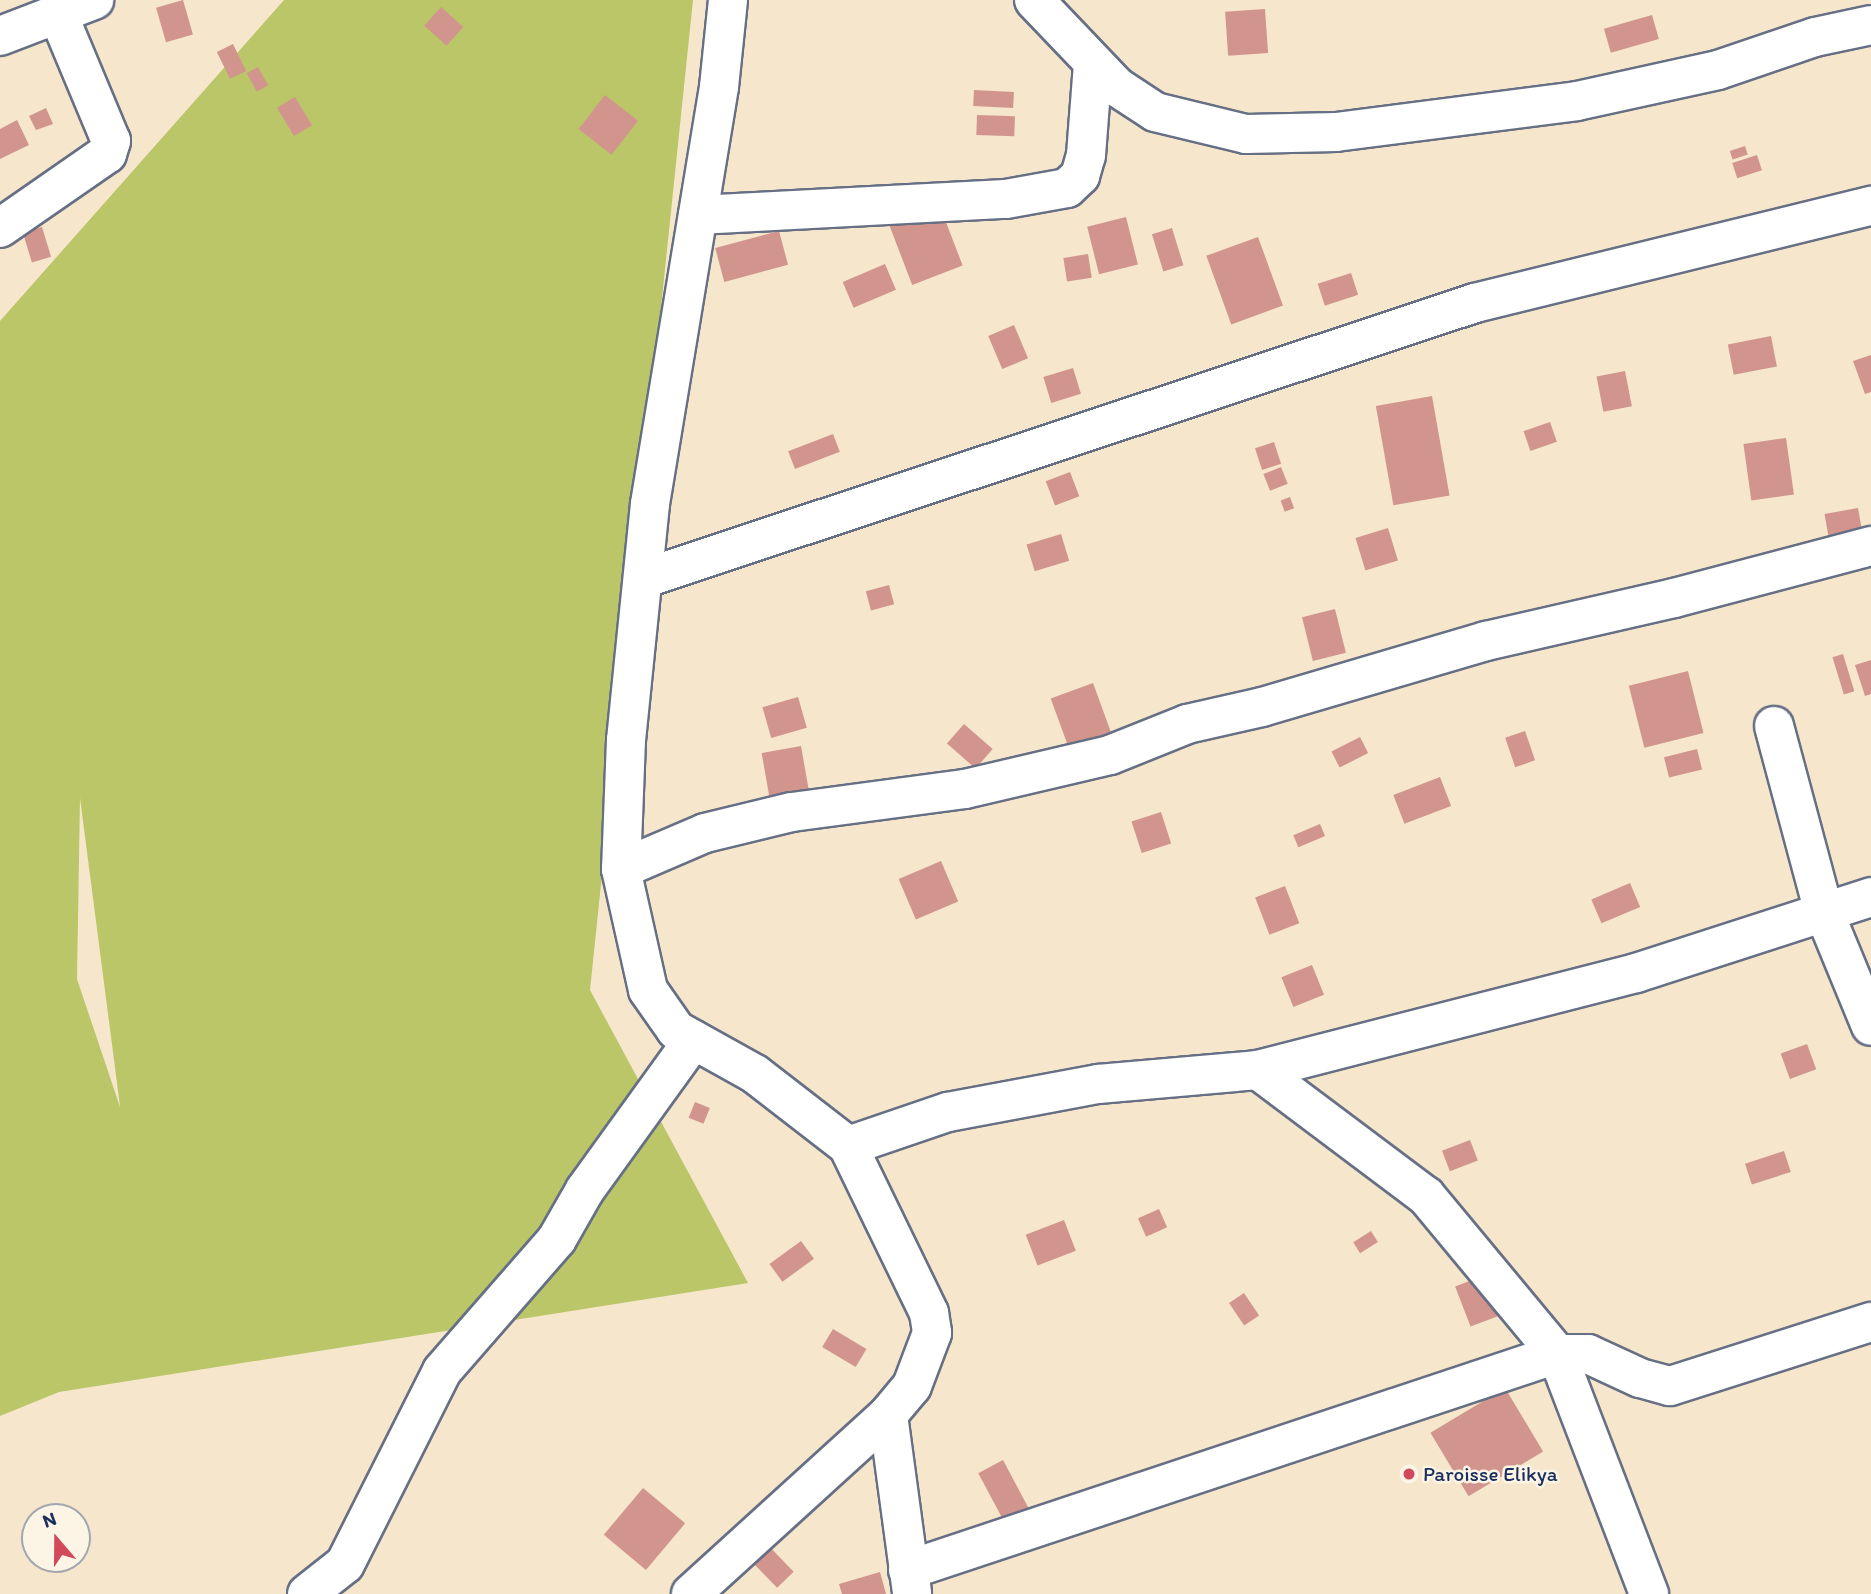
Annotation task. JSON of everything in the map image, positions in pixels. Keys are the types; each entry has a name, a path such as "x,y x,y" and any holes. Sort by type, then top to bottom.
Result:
{"street":[{"path":"0,36 94,0"},
{"path":"691,1594 888,1415 912,1386 932,1333 929,1313 848,1146 755,1074 676,1030 648,990 621,869 626,740 645,578 650,504 698,215 728,0"},
{"path":"1034,0 1117,87 1154,113 1246,134 1336,132 1577,101 1718,70 1815,37 1871,25"},
{"path":"0,228 107,154 111,141 58,14"},
{"path":"698,215 1006,199 1067,188 1080,176 1086,155 1093,64"},
{"path":"645,578 1475,303 1871,206"},
{"path":"621,869 705,833 792,812 965,789 1110,755 1187,723 1262,707 1486,640 1674,598 1871,546"},
{"path":"1774,726 1824,912 1871,1026"},
{"path":"848,1146 975,1107 1098,1084 1258,1070 1636,974 1871,897"},
{"path":"307,1594 345,1564 442,1371 557,1239 585,1190 693,1040"},
{"path":"1258,1070 1426,1196 1557,1354 1649,1594"},
{"path":"888,1415 910,1582 1557,1354 1588,1354 1640,1378 1670,1386 1871,1322"}],"green space":[{"path":"284,0 693,0 590,990 748,1283 59,1392 0,1416 0,321","holes":["80,798 120,1107 77,979"]}],"building":[{"path":"183,0 193,35 166,42 156,8"},
{"path":"441,7 463,27 447,46 424,26"},
{"path":"1265,9 1268,53 1228,56 1225,12"},
{"path":"1652,15 1659,39 1611,53 1604,29"},
{"path":"233,44 246,71 230,79 217,52"},
{"path":"258,67 268,85 257,92 247,73"},
{"path":"974,90 1014,92 1013,108 973,106"},
{"path":"605,95 638,121 612,155 579,129"},
{"path":"295,97 312,125 294,136 277,108"},
{"path":"46,108 53,124 36,130 29,116"},
{"path":"977,115 1015,116 1014,136 976,135"},
{"path":"17,120 29,145 0,159 0,129"},
{"path":"1745,146 1748,155 1733,160 1730,151"},
{"path":"1757,155 1762,170 1737,178 1732,163"},
{"path":"939,204 963,266 912,285 889,223"},
{"path":"1126,217 1138,265 1099,274 1087,227"},
{"path":"42,227 51,257 32,262 23,233"},
{"path":"1172,228 1183,265 1163,271 1152,234"},
{"path":"779,231 788,265 724,282 715,248"},
{"path":"1258,237 1283,306 1231,324 1206,256"},
{"path":"1088,254 1092,278 1067,282 1063,258"},
{"path":"885,264 896,290 854,308 843,282"},
{"path":"1351,273 1358,295 1325,306 1318,284"},
{"path":"1014,325 1028,358 1002,369 988,336"},
{"path":"1771,336 1777,366 1734,375 1728,344"},
{"path":"1871,355 1871,392 1865,394 1853,361"},
{"path":"1073,368 1081,394 1051,403 1043,377"},
{"path":"1625,371 1632,406 1603,412 1597,377"},
{"path":"1432,396 1450,495 1393,505 1376,406"},
{"path":"1550,422 1557,442 1530,451 1524,431"},
{"path":"833,434 840,452 795,469 788,451"},
{"path":"1786,438 1794,494 1751,500 1743,444"},
{"path":"1274,442 1281,464 1262,470 1255,448"},
{"path":"1281,467 1288,484 1270,491 1263,474"},
{"path":"1070,472 1079,496 1055,506 1046,481"},
{"path":"1290,497 1294,508 1285,512 1281,500"},
{"path":"1858,508 1863,535 1829,540 1825,514"},
{"path":"1388,528 1398,561 1365,570 1355,538"},
{"path":"1061,534 1069,561 1035,571 1027,545"},
{"path":"889,585 894,604 871,611 866,591"},
{"path":"1335,609 1346,653 1313,661 1302,617"},
{"path":"1843,654 1854,691 1844,695 1832,657"},
{"path":"1871,660 1871,694 1865,696 1855,665"},
{"path":"1688,671 1703,733 1644,748 1629,686"},
{"path":"1093,683 1111,732 1068,747 1051,698"},
{"path":"798,697 807,728 771,738 762,707"},
{"path":"964,724 993,749 976,769 947,744"},
{"path":"1525,731 1535,760 1515,767 1505,738"},
{"path":"1360,737 1368,753 1340,768 1331,752"},
{"path":"801,746 809,790 769,797 762,753"},
{"path":"1697,749 1702,769 1669,778 1664,757"},
{"path":"1440,777 1451,806 1404,824 1393,795"},
{"path":"1161,812 1171,843 1142,853 1132,822"},
{"path":"1320,824 1325,836 1298,847 1293,835"},
{"path":"941,861 958,902 916,919 899,879"},
{"path":"1630,883 1640,907 1601,923 1591,899"},
{"path":"1285,886 1299,923 1269,935 1255,897"},
{"path":"1312,965 1324,995 1293,1007 1281,977"},
{"path":"1807,1044 1816,1069 1790,1079 1781,1054"},
{"path":"695,1102 710,1108 703,1124 689,1118"},
{"path":"1470,1140 1478,1161 1450,1171 1442,1151"},
{"path":"1784,1151 1791,1172 1752,1185 1745,1164"},
{"path":"1159,1209 1167,1227 1146,1237 1138,1218"},
{"path":"1064,1220 1076,1251 1038,1266 1026,1235"},
{"path":"1371,1231 1378,1242 1360,1253 1353,1242"},
{"path":"801,1241 814,1259 782,1282 769,1264"},
{"path":"1485,1275 1500,1315 1471,1327 1455,1286"},
{"path":"1244,1293 1259,1315 1244,1325 1229,1303"},
{"path":"833,1329 866,1349 856,1367 822,1347"},
{"path":"1505,1388 1543,1451 1469,1496 1430,1433"},
{"path":"1003,1460 1028,1508 1004,1521 978,1473"},
{"path":"643,1488 685,1523 646,1570 604,1535"},
{"path":"761,1538 794,1572 777,1588 744,1554"},
{"path":"880,1572 886,1594 842,1594 839,1584"}],"place":[{"name":"Paroisse Elikya","path":"1409,1474"}]}
